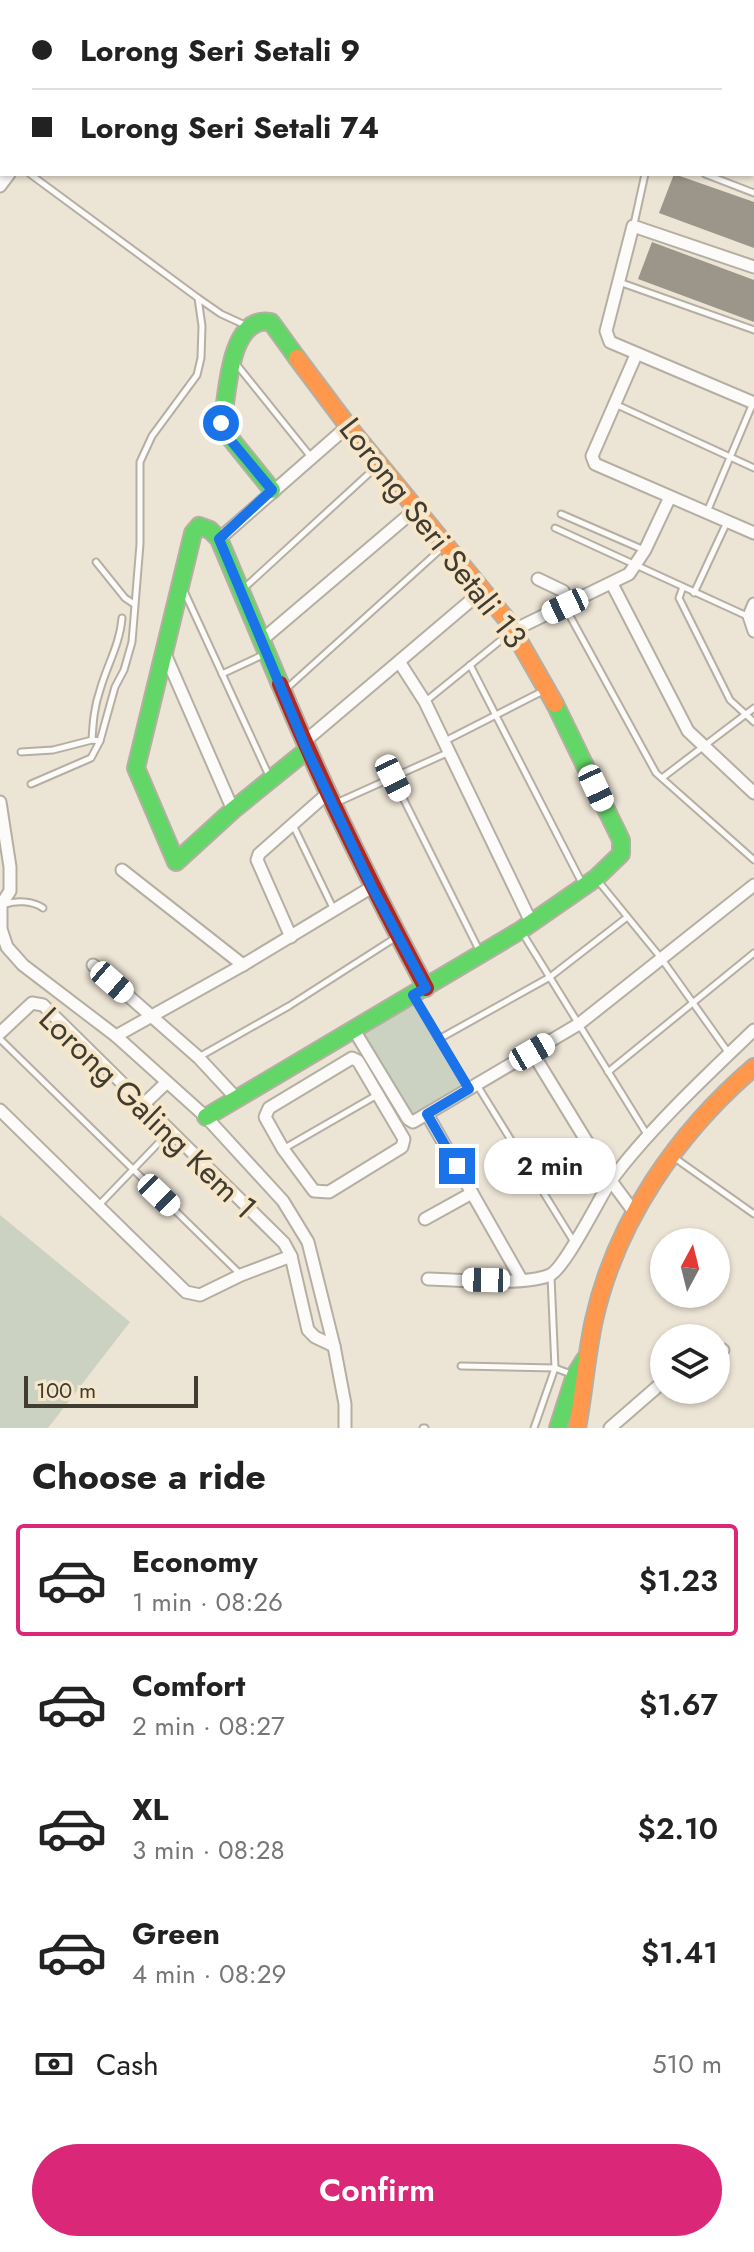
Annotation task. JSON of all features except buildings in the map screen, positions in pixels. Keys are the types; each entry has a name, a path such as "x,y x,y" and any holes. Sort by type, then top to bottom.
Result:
{"street":[{"path":"754,267 633,226 606,337 636,355 754,403"},
{"name":"Lorong Seri Setali 13","path":"253,324 271,322 348,426 514,630 621,840 621,854 590,882"},
{"path":"253,324 240,336 222,428 272,490"},
{"path":"636,355 592,456 595,464 754,533"},
{"path":"219,539 348,426"},
{"path":"514,630 629,574 645,550 670,497"},
{"path":"265,646 417,508"},
{"path":"420,992 399,936 372,887 306,746 219,539 210,530 199,526 193,533 136,768 176,862 233,810 272,781 306,746 482,591"},
{"path":"538,579 563,591 568,605"},
{"path":"612,584 688,731 754,793"},
{"path":"754,604 749,616 754,631"},
{"path":"165,654 233,810"},
{"path":"400,663 425,702 526,926"},
{"path":"291,937 257,860 259,854 293,825 330,799"},
{"path":"0,809 10,867 10,891 0,905 1,929 12,956 116,1036 206,1117 275,1191 299,1224 308,1242 334,1346 345,1404 345,1428"},
{"path":"122,870 243,965"},
{"path":"206,1117 420,992 590,882"},
{"path":"354,1030 408,1119 413,1122 579,1024 753,886"},
{"path":"116,1036 243,965 372,887"},
{"path":"93,965 198,1057 237,1099"},
{"name":"Lorong Galing Kem 1","path":"0,1036 32,1003 43,1005 284,1243 291,1256 308,1330 334,1346"},
{"path":"428,1279 521,1279 550,1275 556,1271 611,1181 649,1137 754,1030"},
{"path":"532,1052 611,1181 634,1212"},
{"path":"310,1056 323,1076"},
{"path":"355,1059 404,1143 329,1192 314,1191 265,1122 267,1112 323,1076 355,1059"},
{"path":"558,1428 581,1377 609,1276 634,1212 704,1114 754,1067"},
{"path":"145,1103 166,1083"},
{"name":"Lorong Galing Kem 1","path":"0,1110 186,1292 200,1295 291,1256"},
{"path":"427,1114 521,1279"},
{"path":"425,1219 472,1193"},
{"path":"577,1428 581,1377"},
{"path":"610,1428 650,1393"}],"lane":[{"path":"33,176 221,314 253,324"},
{"path":"633,226 645,176"},
{"path":"710,176 754,193"},
{"path":"619,282 754,330"},
{"path":"31,784 91,758 100,741 132,642 140,544 140,462 152,436 197,375 202,326 198,298"},
{"path":"233,361 311,457"},
{"path":"707,513 754,403"},
{"path":"615,404 754,468"},
{"path":"242,591 380,464"},
{"path":"561,514 645,550"},
{"path":"694,593 727,522"},
{"path":"555,528 749,616"},
{"path":"284,691 446,545"},
{"path":"96,562 125,598 134,604"},
{"path":"181,582 272,781"},
{"path":"683,587 679,598 730,700 754,722"},
{"path":"568,605 662,778 754,860"},
{"path":"92,740 93,718 100,690 119,642 122,618"},
{"path":"425,702 514,630"},
{"path":"222,674 265,646"},
{"path":"470,665 590,882 661,958 729,1054"},
{"path":"330,799 393,778 497,715 547,690"},
{"path":"662,778 754,708"},
{"path":"21,752 53,750 92,740 100,741"},
{"path":"393,778 482,954"},
{"path":"293,825 335,910"},
{"path":"0,905 13,901 43,908"},
{"path":"439,1039 550,977 626,918"},
{"path":"526,926 550,977 649,1137"},
{"path":"198,1057 289,1006 399,936"},
{"path":"608,1072 754,953"},
{"path":"420,992 439,1039 574,1242"},
{"path":"0,1036 241,1275"},
{"path":"283,1149 378,1095"},
{"path":"99,1205 170,1131"},
{"path":"672,1155 754,1214"},
{"path":"534,1428 555,1368 550,1275"},
{"path":"461,1366 555,1368 581,1377"}],"green space":[{"path":"415,1004 462,1086 411,1117 355,1034"},
{"path":"0,1215 130,1322 48,1428 0,1428"}],"traffic: fast":[{"path":"272,490 222,428 228,379 238,344 246,331 257,323 271,322 297,358"},
{"path":"280,684 219,539 210,530 199,526 193,533 136,768 176,862 233,810 307,750"},
{"path":"206,1117 521,930 596,878 621,854 621,840 555,704"},
{"path":"558,1428 575,1375 585,1359"}],"traffic: slow":[{"path":"297,358 348,426 507,620 555,704"},
{"path":"577,1428 594,1320 604,1283 634,1214 654,1181 700,1120 754,1067"}],"traffic: jam":[{"path":"280,684 349,838 426,988"}],"route":[{"path":"221,423 223,431 272,490 219,539 307,750 372,887 426,988 413,995 469,1089 427,1114 457,1166"}]}
